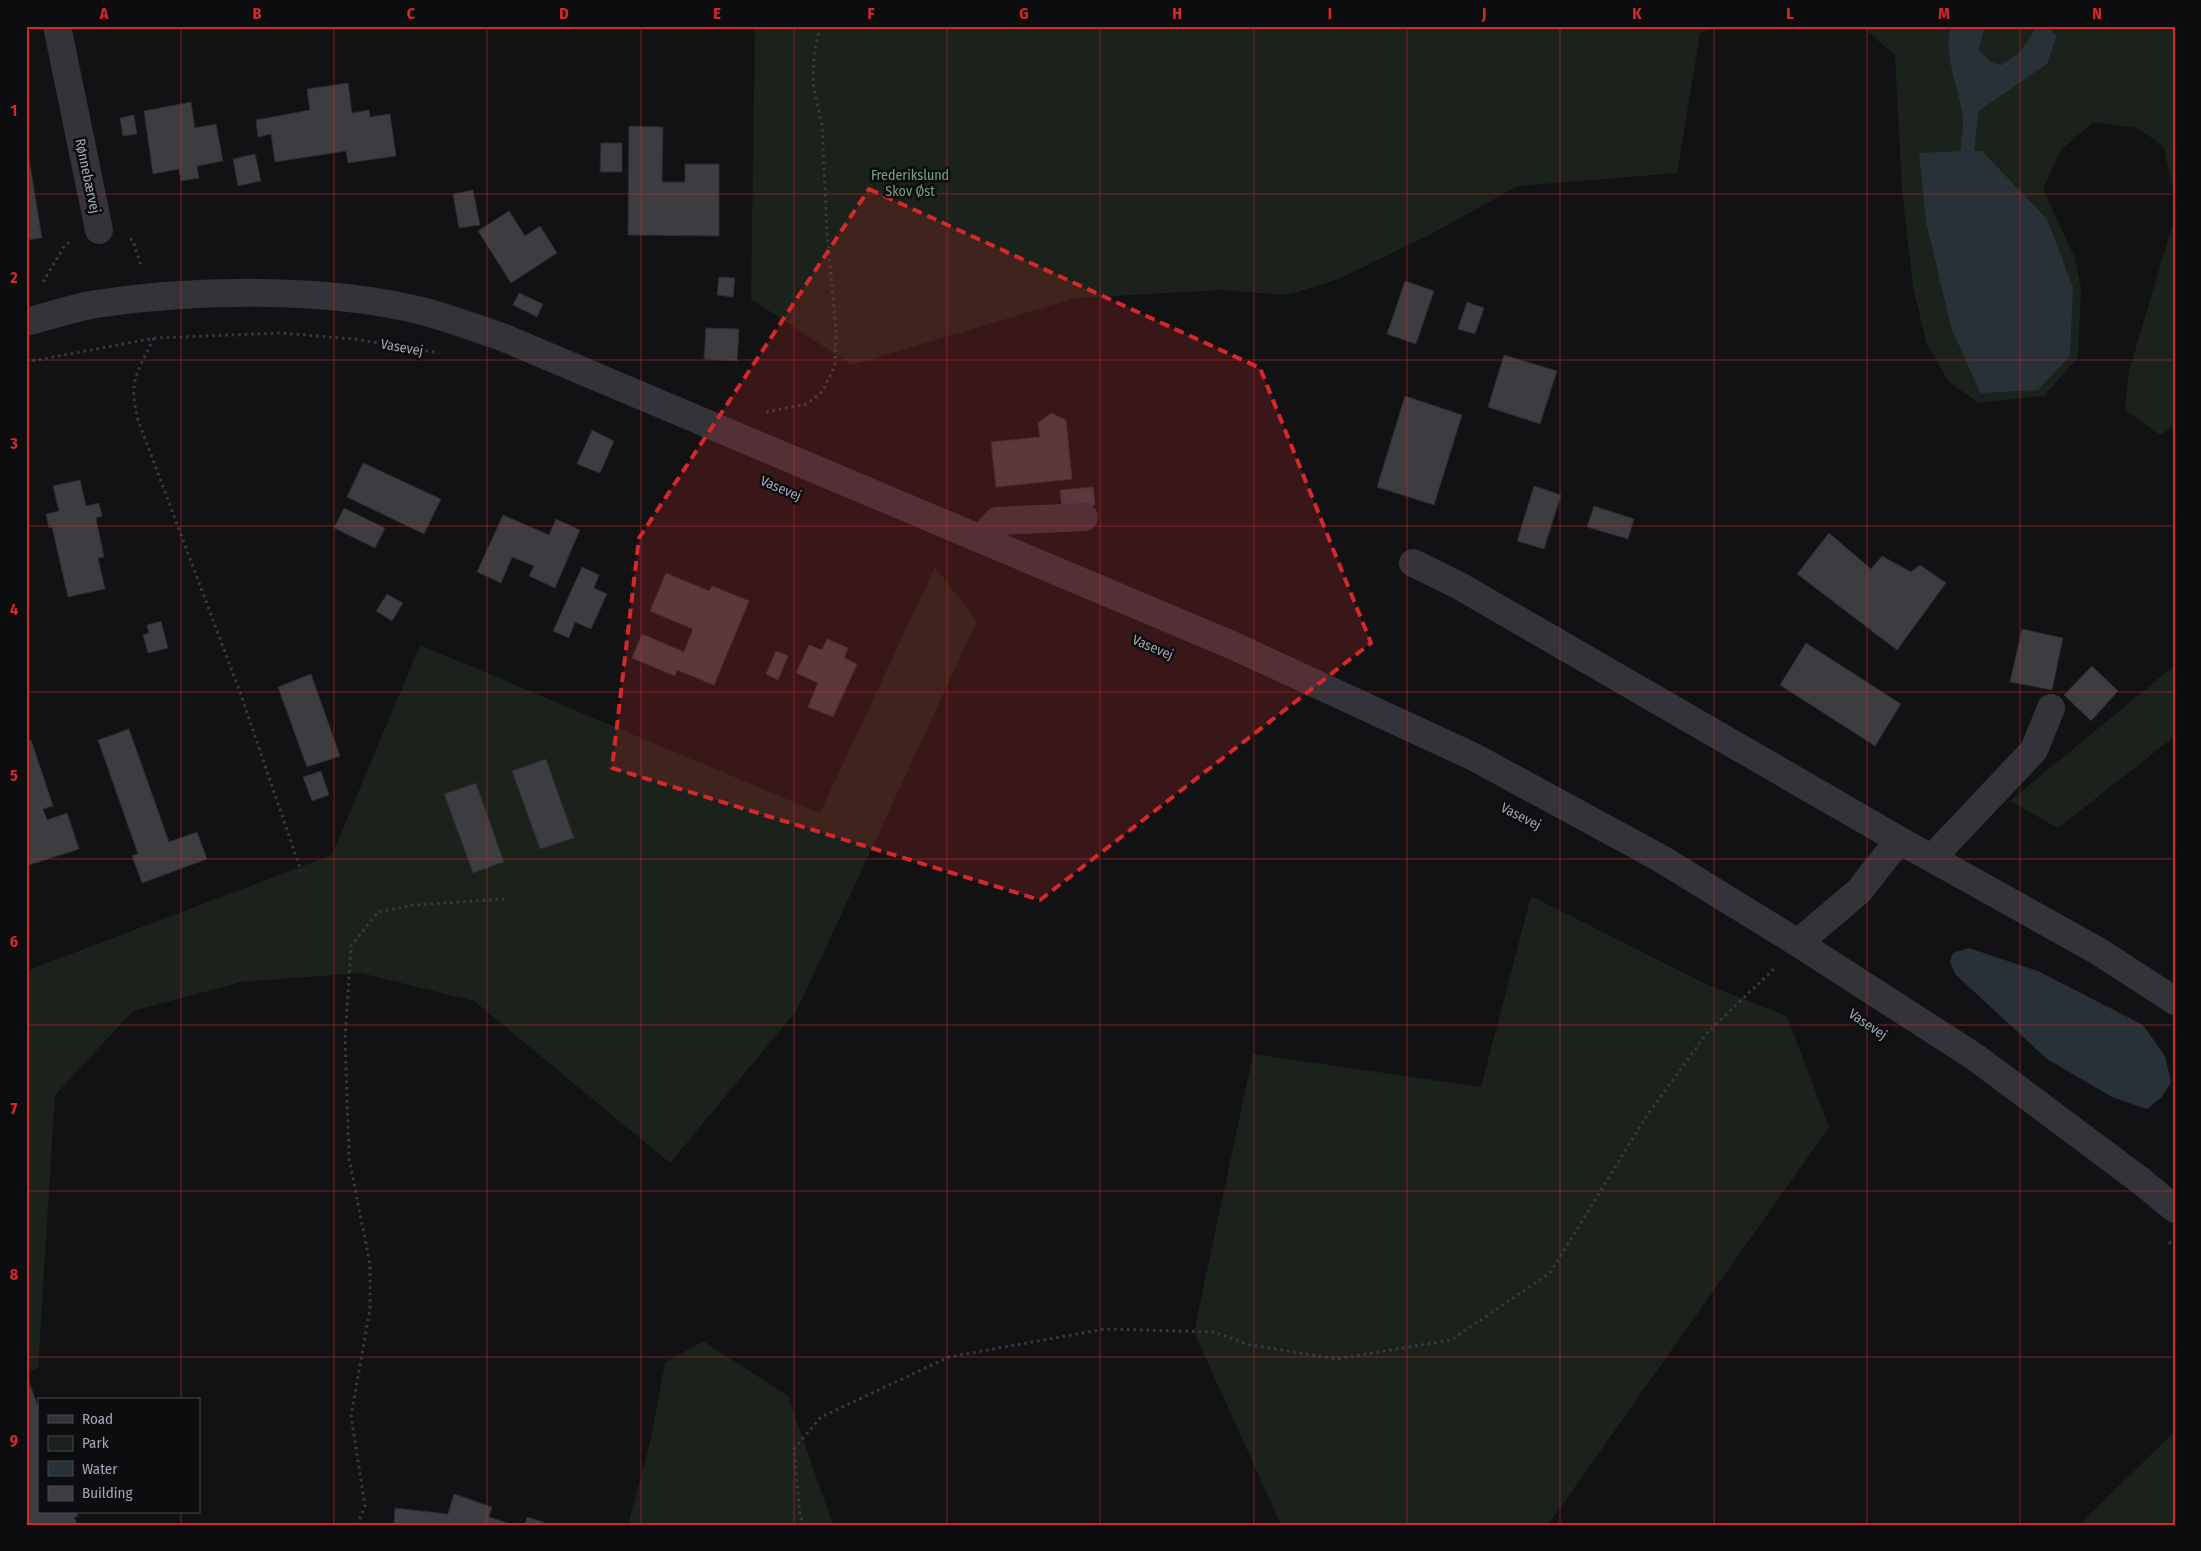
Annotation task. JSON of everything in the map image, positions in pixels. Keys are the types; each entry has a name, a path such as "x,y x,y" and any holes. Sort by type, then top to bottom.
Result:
{"street":[{"name":"Rønnebærvej","path":"57,26 99,230"},
{"name":"Vasevej","path":"26,322 95,304 197,294 284,293 356,300 422,311 502,337 1234,646 1474,758 1660,858 1798,942 1975,1056 2141,1181 2175,1209"},
{"path":"982,538 997,521 1084,517"},
{"path":"1413,564 1458,585 1899,840 2098,951 2175,1001"},
{"path":"1932,858 2034,750 2051,708"},
{"path":"1798,942 1859,891 1899,840"}],"path":[{"path":"744,439 755,417 772,410 807,404 812,400 823,391 835,365 836,332 827,231 822,126 813,84 814,56 820,26"},
{"path":"41,286 65,245 99,230"},
{"name":"Rønnebærvej","path":"99,230 134,240 150,299"},
{"name":"Vasevej","path":"26,362 155,338 280,333 355,339 442,354"},
{"path":"155,338 134,378 134,401 138,420 240,692 301,872"},
{"path":"357,1525 365,1506 351,1416 370,1309 370,1264 349,1158 345,1039 351,946 378,912 414,905 504,900"},
{"path":"806,1525 800,1517 794,1449 821,1417 949,1357 1105,1329 1214,1332 1250,1345 1337,1359 1451,1340 1550,1273 1646,1117 1708,1033 1779,964 1771,960"},
{"path":"2168,1240 2175,1247"}],"highlighted area":[{"path":"869,189 1260,368 1371,643 1040,900 612,768 639,538"}],"green space":[{"name":"Frederikslund Skov Øst","path":"755,26 1716,26 1700,33 1677,173 1518,186 1435,232 1339,279 1287,295 1220,290 1075,298 852,365 751,299"},
{"path":"1861,26 1951,26 1949,36 1950,60 1963,120 1960,151 1919,154 1974,151 1979,111 2047,64 2057,36 2048,26 2175,26 2175,201 2164,147 2138,128 2093,122 2061,150 2043,189 2074,256 2081,287 2078,357 2044,396 1979,403 1949,382 1927,345 1913,287 1902,190 1895,55"},
{"path":"1985,26 2037,26 2020,52 2001,65 1991,62 1979,50"},
{"path":"2175,216 2175,425 2160,435 2125,410 2129,371"},
{"path":"935,567 977,621 797,1010 670,1163 474,1001 361,973 241,982 133,1011 55,1095 38,1368 26,1373 26,971 332,855 420,645 820,813"},
{"path":"2175,665 2175,736 2058,828 2010,801"},
{"path":"1531,896 1706,984 1787,1016 1829,1127 1548,1525 1281,1525 1194,1332 1253,1054 1481,1087"},
{"path":"703,1341 788,1396 833,1525 628,1525 650,1443 665,1363"},
{"path":"2175,1431 2175,1525 2079,1525"}],"water":[{"path":"1951,26 1985,26 1979,50 1991,62 2001,65 2020,52 2037,26 2048,26 2057,36 2047,64 1979,111 1974,151 1982,151 2047,219 2073,287 2070,356 2038,390 1980,393 1951,327 1926,222 1919,153 1960,151 1963,120 1948,47"},
{"path":"1969,948 2038,971 2143,1025 2165,1056 2171,1082 2162,1097 2147,1109 2112,1097 2047,1059 1955,974 1950,962 1953,953"}],"building":[{"path":"348,83 352,113 369,110 370,117 390,114 396,156 348,163 346,151 275,162 271,134 258,137 256,120 310,110 307,89"},
{"path":"191,102 195,128 216,124 223,161 197,166 199,178 181,181 179,169 153,174 144,111"},
{"path":"134,115 137,134 123,136 120,118"},
{"path":"629,126 663,127 662,182 685,182 685,164 719,164 719,236 628,235"},
{"path":"26,141 42,238 26,240"},
{"path":"601,143 622,143 622,172 600,172"},
{"path":"255,154 261,181 238,186 233,159"},
{"path":"473,190 480,225 459,228 453,194"},
{"path":"509,211 525,236 540,226 557,253 511,283 478,231"},
{"path":"719,277 735,278 733,297 717,295"},
{"path":"1405,281 1434,291 1416,344 1387,334"},
{"path":"519,293 543,304 537,317 513,305"},
{"path":"1467,302 1484,308 1475,334 1458,329"},
{"path":"706,328 739,329 737,361 704,359"},
{"path":"1504,355 1557,371 1540,424 1488,407"},
{"path":"1405,396 1462,415 1434,505 1377,487"},
{"path":"1051,413 1066,420 1072,479 996,487 991,442 1040,437 1038,423"},
{"path":"592,430 614,441 600,473 577,464"},
{"path":"363,463 441,499 424,534 347,497"},
{"path":"80,480 86,506 99,503 102,516 96,518 104,557 98,558 105,589 68,597 52,527 49,528 46,514 59,511 53,486"},
{"path":"1534,486 1561,495 1544,549 1517,541"},
{"path":"1093,487 1095,505 1062,508 1060,490"},
{"path":"1594,506 1634,519 1628,539 1587,527"},
{"path":"344,508 385,528 375,548 334,528"},
{"path":"503,515 549,535 556,519 580,530 555,588 529,576 534,566 512,557 501,583 477,572"},
{"path":"1829,533 1871,569 1882,556 1911,572 1920,565 1946,583 1897,650 1797,574"},
{"path":"582,567 599,575 594,588 607,594 591,629 575,622 569,638 553,631"},
{"path":"666,573 709,591 712,586 749,601 714,685 677,670 675,676 632,658 642,634 684,652 693,629 650,611"},
{"path":"387,594 403,603 392,621 376,611"},
{"path":"161,621 168,648 148,653 143,635 149,633 147,625"},
{"path":"2022,629 2063,638 2052,690 2010,682"},
{"path":"827,639 848,648 844,658 857,664 833,717 808,707 818,683 796,673 809,645 822,650"},
{"path":"1806,643 1901,704 1875,746 1780,685"},
{"path":"776,651 788,656 778,680 766,674"},
{"path":"2092,666 2118,691 2091,721 2064,695"},
{"path":"311,674 340,756 307,767 278,687"},
{"path":"129,729 169,842 197,832 207,859 142,883 132,856 138,854 98,740"},
{"path":"31,740 53,806 43,809 47,820 67,813 79,849 26,866 26,742"},
{"path":"546,759 574,838 540,849 512,771"},
{"path":"321,771 329,795 312,801 303,777"},
{"path":"476,783 504,862 473,873 444,794"},
{"path":"26,1374 38,1406 38,1514 77,1514 78,1516 74,1517 77,1525 27,1525"},
{"path":"454,1494 492,1507 489,1517 514,1525 394,1525 395,1508 448,1514"},
{"path":"527,1517 551,1525 525,1525"}]}
